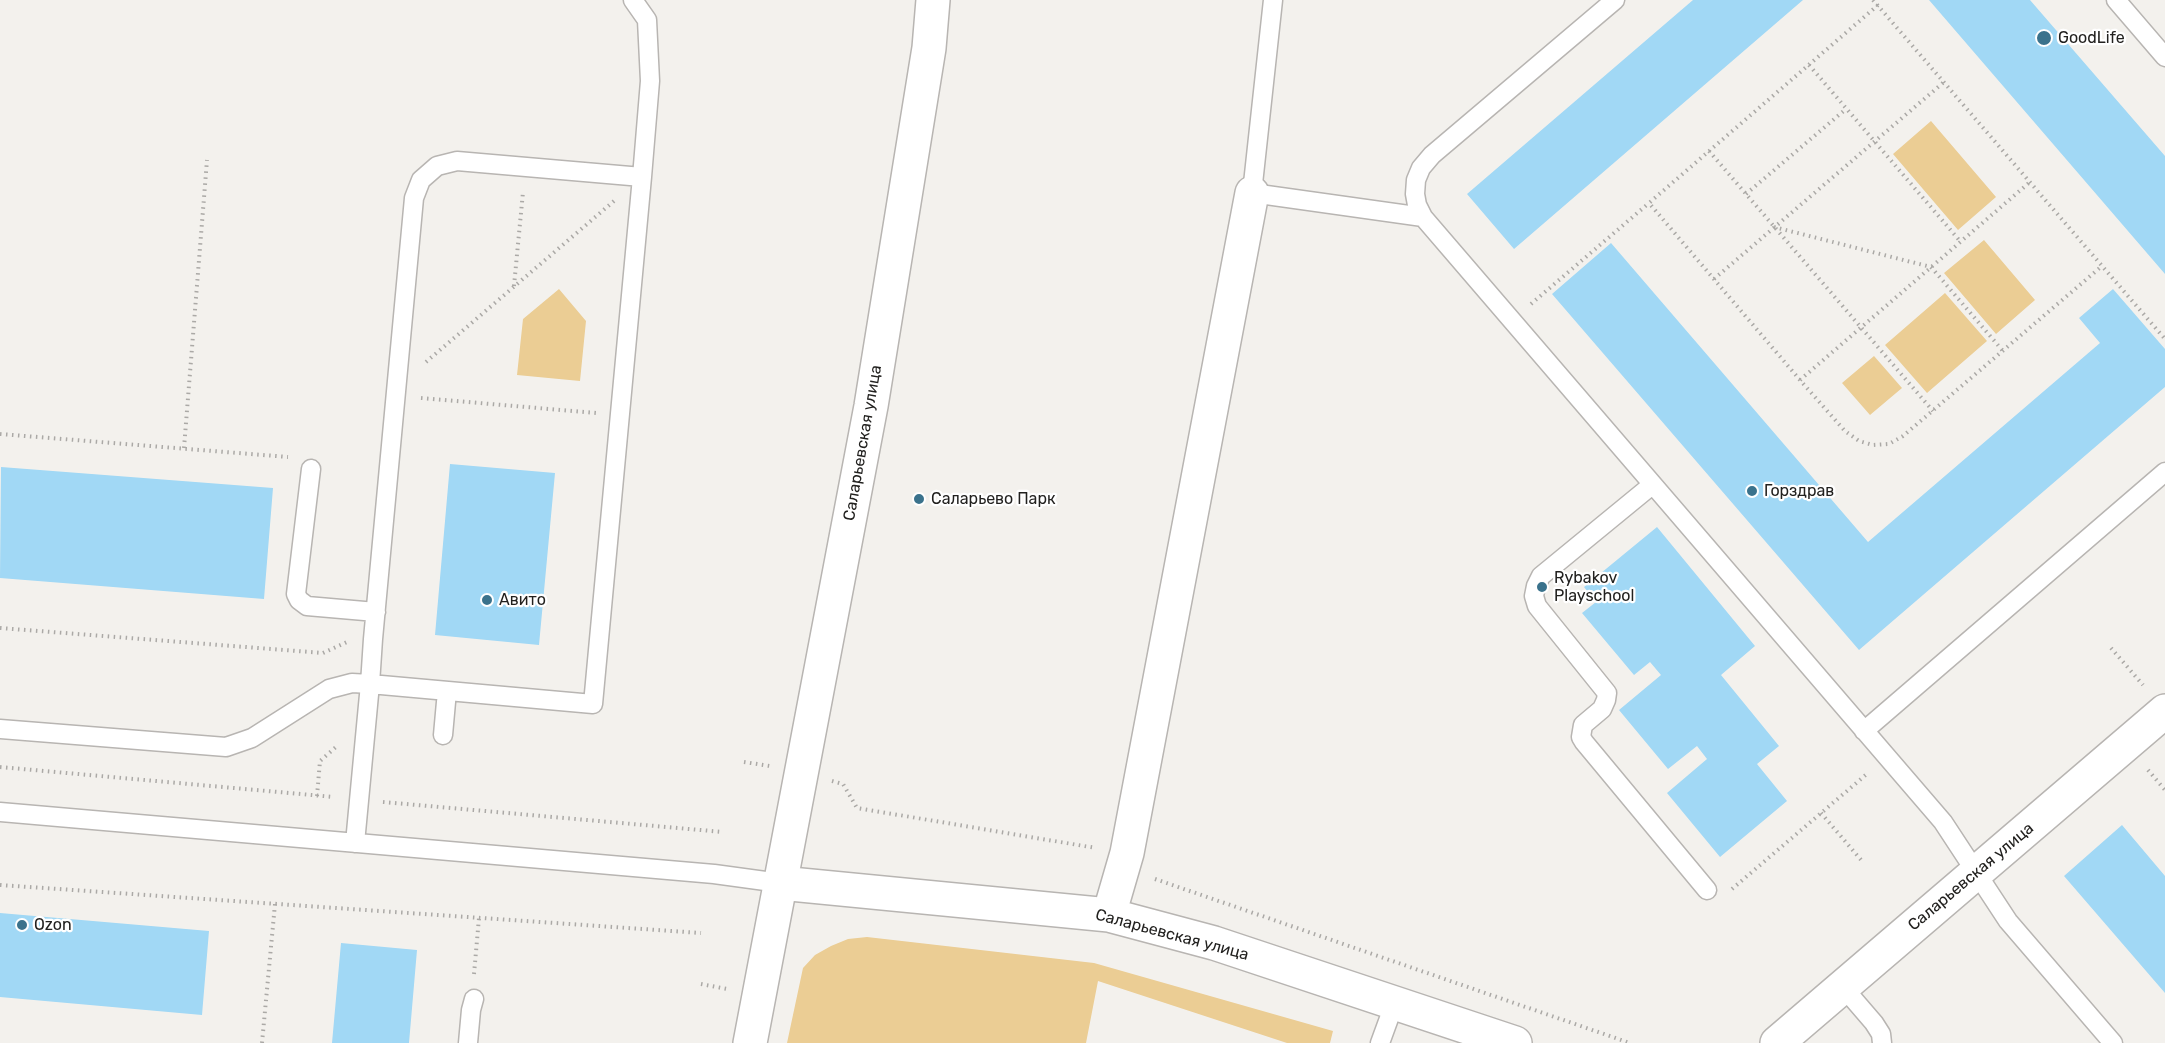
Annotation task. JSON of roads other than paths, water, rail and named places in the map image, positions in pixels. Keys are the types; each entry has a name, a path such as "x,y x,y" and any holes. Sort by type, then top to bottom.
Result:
{"street":[{"name":"Саларьевская улица","path":"750,1043 871,406 929,48 933,0"},
{"path":"1109,915 1127,853 1252,193"},
{"name":"Саларьевская улица","path":"1777,1043 1976,873 2157,702"},
{"name":"Саларьевская улица","path":"780,883 1109,915 1214,943 1515,1043"}],"lane":[{"path":"0,729 226,747 252,738 329,689 345,684 370,684 593,704 650,70 647,20 633,0"},
{"path":"1273,0 1252,193 1423,217"},
{"path":"1615,0 1432,155 1421,168 1416,180 1414,194 1417,205 1423,217 1943,822 2008,921 2113,1043"},
{"path":"2116,0 2165,57"},
{"path":"355,843 414,198 421,180 438,166 457,161 642,177"},
{"path":"311,469 296,594 299,600 307,606 376,612"},
{"path":"1864,731 2165,472"},
{"path":"1653,484 1541,576 1534,596 1536,606 1607,693 1602,709 1583,725 1581,736 1584,742 1716,893"},
{"path":"443,735 447,691"},
{"path":"0,812 714,874 780,883"},
{"path":"1843,987 1874,1023 1881,1034 1882,1043"},
{"path":"1380,1043 1395,1002"},
{"path":"468,1043 472,1005"}],"place":[{"name":"GoodLife","path":"2044,38"},
{"name":"Горздрав","path":"1752,491"},
{"name":"Саларьево Парк","path":"919,499"},
{"name":"Rybakov Playschool","path":"1542,587"},
{"name":"Авито","path":"487,600"},
{"name":"Ozon","path":"22,925"}]}
